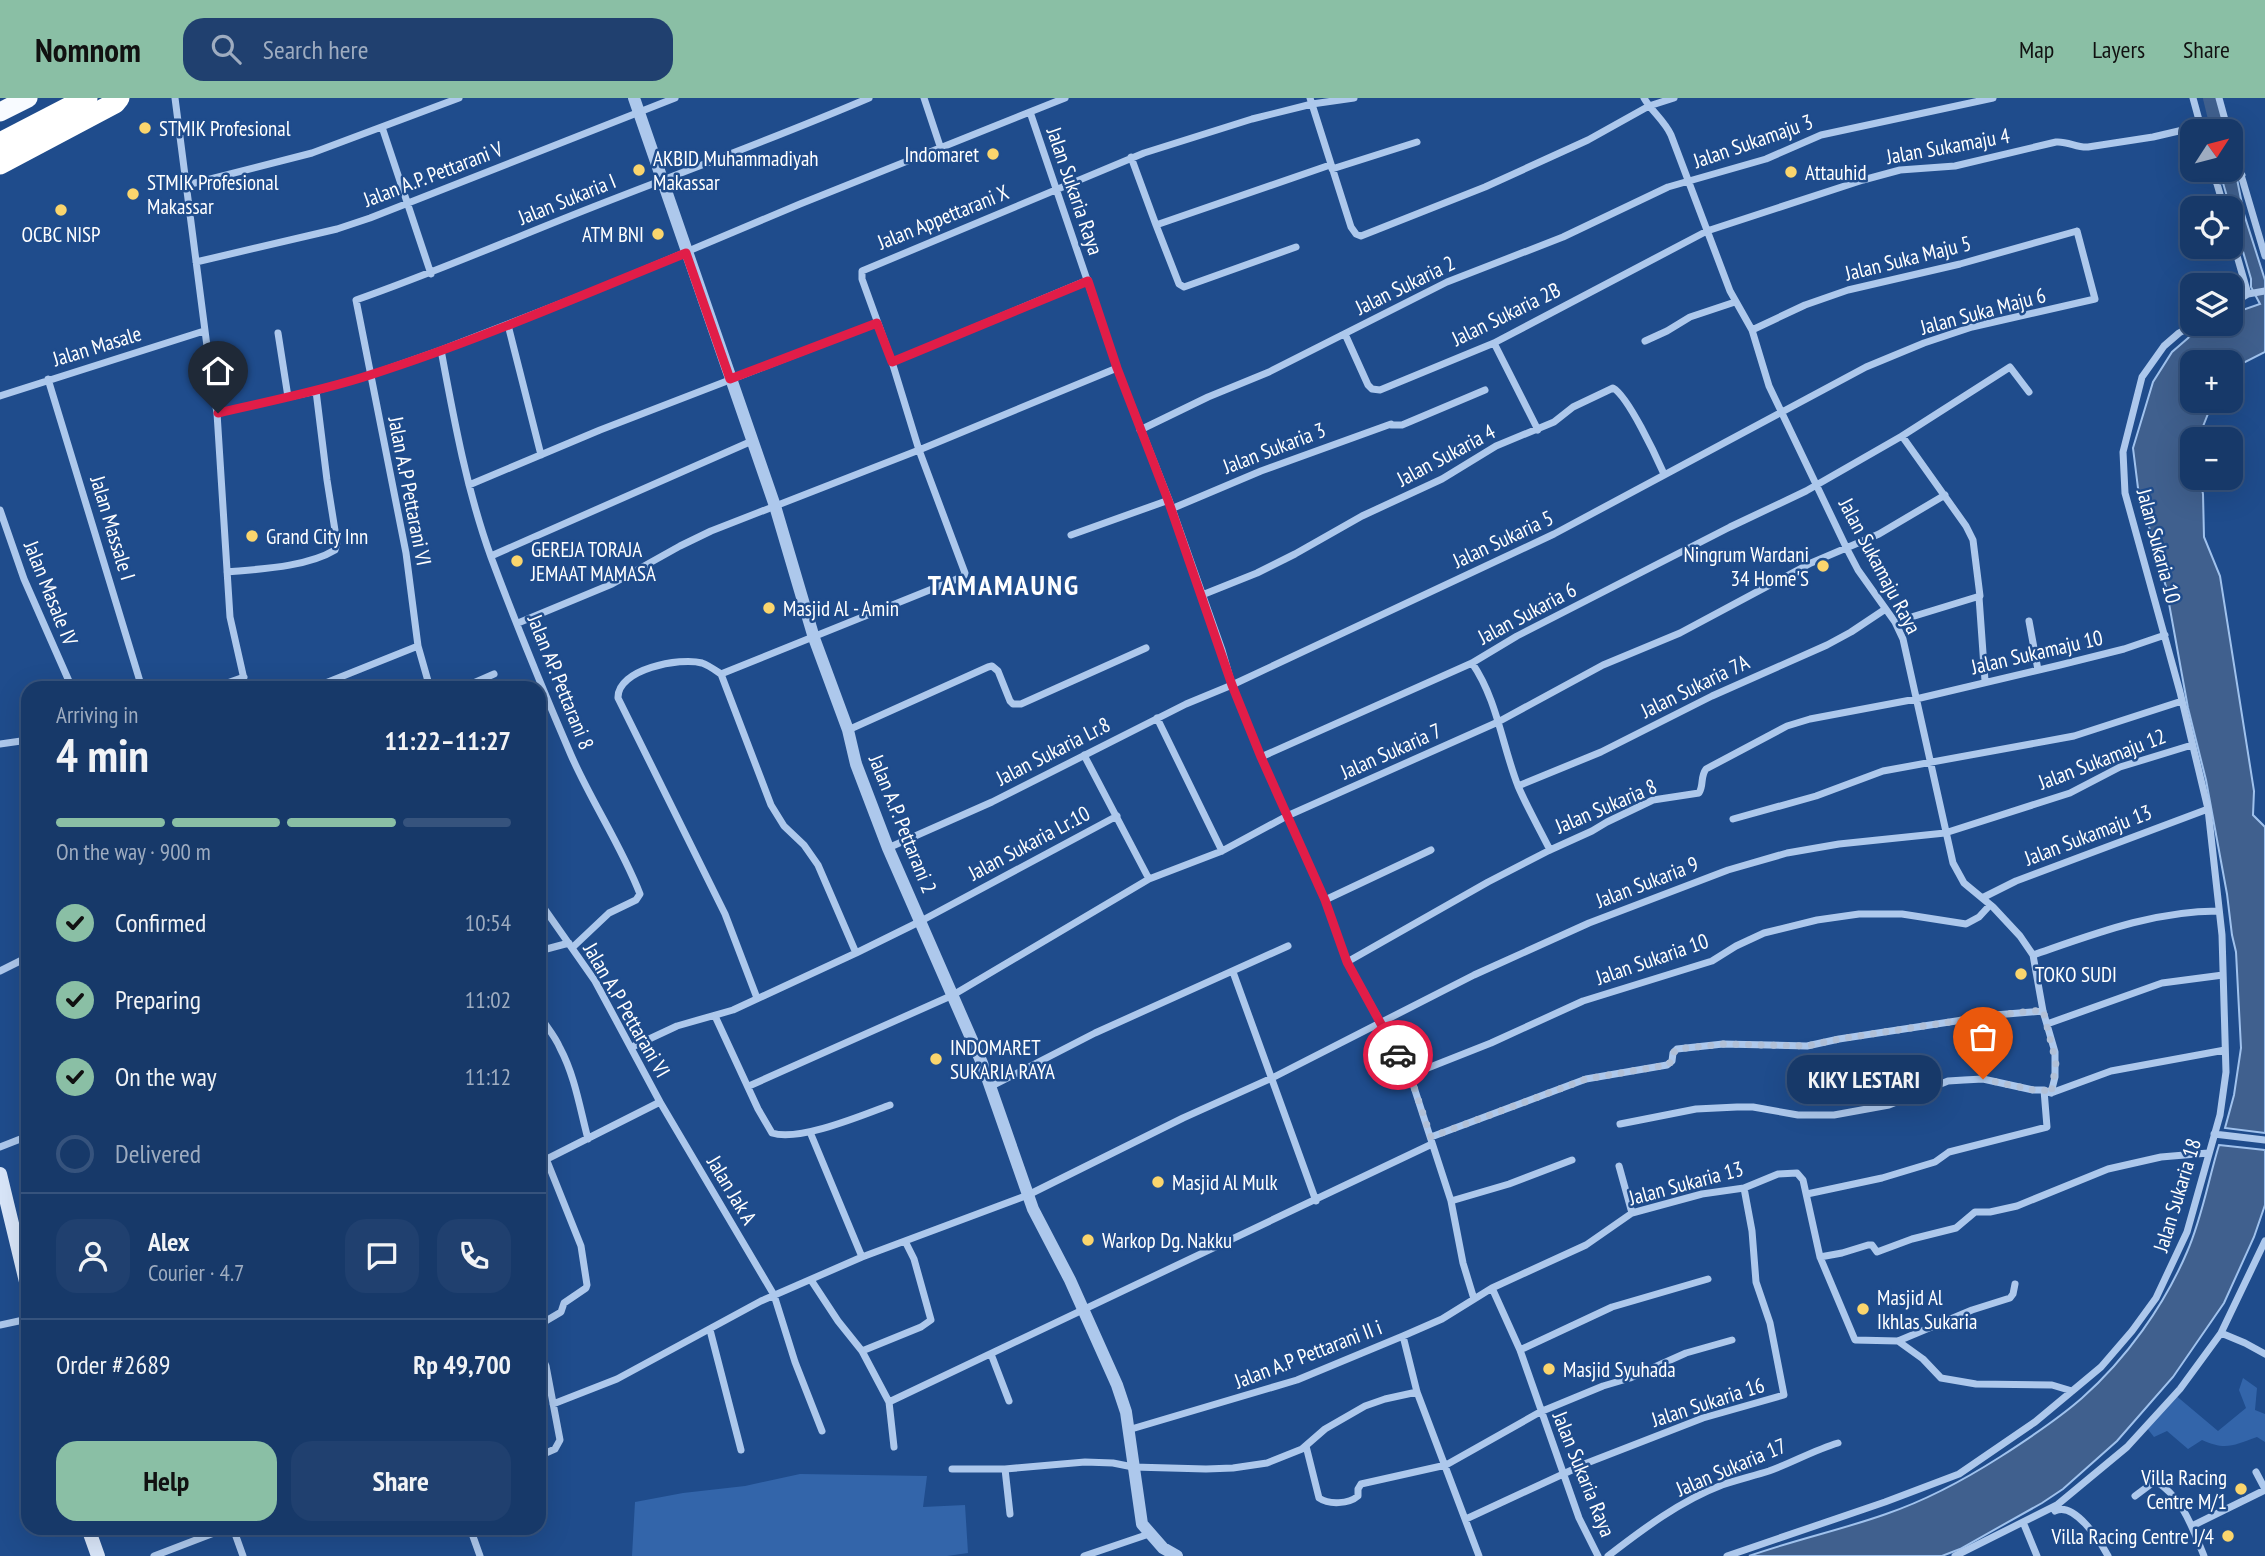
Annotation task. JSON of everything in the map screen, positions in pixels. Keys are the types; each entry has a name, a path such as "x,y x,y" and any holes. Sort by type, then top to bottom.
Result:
{"highway":[{"path":"0,112 28,98"},
{"path":"0,129 58,98"},
{"path":"0,156 87,98"},
{"path":"0,156 108,98"},
{"path":"0,156 115,103 119,98"}],"main road":[{"path":"0,1174 21,1261"},
{"path":"90,1535 98,1556"}],"street":[{"path":"175,98 204,331 218,413 232,626 245,681"},
{"path":"187,185 313,153 459,98"},
{"name":"Jalan A.P. Pettarani 2","path":"634,98 775,506 814,638 848,730 856,764 888,848 982,1063 1042,1229 1083,1308 1117,1385 1126,1412 1141,1521 1162,1552 1177,1556"},
{"name":"Jalan A.P. Pettarani V","path":"197,262 337,229 675,98"},
{"name":"Jalan Sukaria I","path":"356,300 431,274 662,180 763,143 869,98"},
{"path":"924,98 942,149"},
{"path":"218,413 316,391 441,350 1065,98"},
{"path":"1057,189 1131,157 1244,121 1311,101 1354,98"},
{"name":"Jalan Sukamaju Raya","path":"1644,98 1666,124 1735,302 1752,330 1769,386 1847,549 1884,610 1895,622 1903,639 1949,853 1958,874 1964,883 2020,936 2033,955 2056,1063 2047,1092"},
{"path":"1311,101 1353,232 1361,236 1485,187 1588,140 1649,106 1674,98"},
{"name":"Jalan Sukamaju 3","path":"1689,182 1766,159 1821,135 1993,98"},
{"path":"2193,98 2198,119"},
{"path":"2219,98 2225,119"},
{"name":"Jalan Sukaria Raya","path":"1030,112 1117,368 1170,504 1232,685 1325,900 1347,962 1410,1075 1451,1201 1463,1263 1474,1299"},
{"path":"382,127 431,274"},
{"name":"Jalan Sukamaju 4","path":"1707,231 1900,170 1955,166 2056,142 2068,142 2080,147 2180,132"},
{"path":"1156,225 1331,167 1418,142"},
{"path":"1131,157 1181,286 1296,247"},
{"name":"Jalan Sukaria 2","path":"1140,430 1208,397 1269,372 1447,282 1563,237 1668,187 1689,182"},
{"path":"2218,182 2221,196"},
{"path":"2242,182 2265,256"},
{"name":"Jalan Appettarani X","path":"814,638 964,576 862,279 864,268 1057,189"},
{"name":"Jalan Sukaria 2B","path":"1345,334 1368,385 1375,390 1494,343 1707,231"},
{"name":"Jalan Suka Maju 5","path":"1752,330 1805,305 1848,290 1950,266 2077,231"},
{"name":"Jalan Suka Maju 6","path":"1783,413 1857,371 1915,346 1972,327 2095,299 2077,231"},
{"path":"2238,259 2249,294"},
{"path":"892,362 1088,281"},
{"path":"2243,297 2265,291"},
{"name":"Jalan A.P Pettarani VI","path":"356,300 406,553 418,646 428,681"},
{"path":"1645,341 1690,317 1735,302"},
{"path":"469,485 730,379 877,323"},
{"path":"508,325 541,456"},
{"name":"Jalan Masale","path":"0,396 204,331"},
{"name":"Jalan Sukaria 10","path":"2165,635 2125,493 2123,452 2142,377 2164,346 2180,332"},
{"path":"278,333 288,397"},
{"path":"1494,343 1538,430"},
{"name":"Jalan AP. Pettarani 8","path":"441,350 469,485 491,556 541,681"},
{"path":"1817,485 1902,436 2010,367 2029,392"},
{"path":"518,623 612,584 697,538 1117,368"},
{"name":"Jalan Massale I","path":"48,379 140,681"},
{"name":"Jalan Sukaria 4","path":"1202,595 1266,568 1363,516 1441,479 1496,446 1554,422 1573,407 1613,388 1623,396 1664,474"},
{"name":"Jalan Sukaria 3","path":"1070,535 1170,504 1391,425 1402,425 1485,390"},
{"path":"227,572 299,562 333,552 337,547 316,391"},
{"name":"Jalan Sukaria 5","path":"1232,685 1554,534 1783,413"},
{"path":"1902,436 1945,495 1973,540 1980,596 1985,681"},
{"path":"491,556 752,441"},
{"name":"Jalan Sukaria 6","path":"1261,757 1472,663 1517,636 1817,485"},
{"name":"Jalan Sukaria 7","path":"749,1086 953,995 1149,879 1222,851 1287,816 1498,722 1604,665 1680,633 1811,563 1879,534 1945,495"},
{"name":"Jalan Masale IV","path":"0,510 24,579 69,681"},
{"path":"1895,622 1980,596"},
{"name":"Jalan Sukaria 7A","path":"1518,786 1601,752 1713,695 1827,645 1884,610"},
{"path":"2029,621 2038,670"},
{"name":"Jalan Sukamaju 10","path":"1916,699 2124,649 2165,635"},
{"name":"Jalan Sukaria 18","path":"1727,1556 1959,1474 2035,1422 2101,1367 2132,1331 2156,1297 2187,1232 2208,1153 2217,1135 2226,1072 2222,935 2208,808 2165,635"},
{"path":"721,674 814,638"},
{"path":"330,681 418,646"},
{"path":"848,730 988,667 992,666 998,671 1010,701 1013,704 1021,704 1146,648"},
{"path":"757,999 725,914 618,693 624,682 636,673 653,667 701,663 721,674 771,805 783,826 804,845 818,865 856,953"},
{"path":"1472,663 1480,674 1498,722 1518,786 1550,849"},
{"path":"478,681 494,674"},
{"path":"233,681 244,677"},
{"name":"Jalan Sukaria Lr.8","path":"888,848 992,802 1157,718 1232,685"},
{"name":"Jalan AP. Pettarani 8","path":"546,693 572,758 614,836 640,894 636,900 609,914 571,945"},
{"name":"Jalan Sukaria 8","path":"1347,962 1455,899 1550,849 1653,800 1699,793 1706,769 1787,726 1810,719 1916,699"},
{"path":"1733,820 1816,796 1883,771 2074,736 2182,701"},
{"path":"1157,718 1222,851"},
{"path":"0,744 21,741"},
{"name":"Jalan Sukamaju 12","path":"1945,833 2070,793 2120,767 2192,745"},
{"path":"1084,755 1149,879"},
{"name":"Jalan Sukamaju 13","path":"1982,898 2016,881 2208,808"},
{"name":"Jalan Sukaria Lr.10","path":"632,1047 677,1026 702,1017 715,1016 757,999 856,953 1117,816"},
{"name":"Jalan Sukaria 9","path":"553,1404 617,1379 750,1306 862,1256 1028,1195 1589,923 1728,870 1805,849 1945,833"},
{"path":"1325,900 1431,850"},
{"name":"Jalan Sukaria 10","path":"1410,1075 1491,1043 1583,1001 1712,961 1748,939 1764,933 1817,920 1859,914 1902,914 1966,924 1974,921 1990,905"},
{"name":"Jalan A.P Pettarani VI","path":"546,911 598,987 660,1102"},
{"path":"2033,955 2151,917 2194,911 2218,911"},
{"path":"546,950 571,945"},
{"path":"990,1087 1095,1033 1288,946"},
{"path":"0,971 21,960"},
{"path":"1233,972 1316,1201"},
{"path":"2047,1024 2162,983 2223,975"},
{"path":"889,1402 1083,1308 1316,1201 1431,1141 1586,1079 1667,1065 1672,1061 1673,1053 1677,1049 1724,1044 1807,1046 1995,1015 2043,1010"},
{"path":"715,1016 772,1133 781,1135 810,1132 890,1104"},
{"path":"546,1025 567,1062 588,1139"},
{"path":"1620,1124 1696,1109 1754,1107 1798,1115 1834,1115 1889,1105 1948,1081 1983,1079 2047,1092 2111,1071 2225,1050"},
{"path":"2015,1284 2010,1298 1972,1310 1898,1341 1854,1340 1820,1257 1807,1194 1882,1178 1935,1162 1949,1152 2047,1127 2047,1092"},
{"path":"546,1160 660,1102"},
{"name":"Jalan Jak A","path":"660,1102 774,1295 795,1363 822,1432"},
{"path":"810,1132 862,1256"},
{"path":"2217,1135 2265,1140"},
{"path":"0,1147 21,1139"},
{"path":"1820,1257 1868,1245 1872,1245 1877,1252 1882,1251 1923,1236 1956,1228 1975,1212 2018,1206 2108,1169 2161,1157 2208,1153"},
{"path":"1451,1201 1509,1184 1572,1160"},
{"path":"1619,1166 1632,1213"},
{"path":"546,1169 581,1246 587,1286 564,1303 561,1312 546,1321"},
{"name":"Jalan Sukaria 13","path":"1492,1289 1586,1245 1632,1213 1702,1194 1744,1188 1778,1174 1797,1173 1803,1180 1807,1194"},
{"name":"Jalan Sukaria 16","path":"1563,1476 1587,1463 1703,1418 1784,1395 1770,1322 1756,1282 1752,1231 1744,1188"},
{"path":"862,1351 930,1321 914,1259 905,1241"},
{"path":"1955,1556 2057,1505 2127,1447 2180,1389 2221,1334 2265,1241"},
{"path":"1520,1350 1612,1307 1708,1279"},
{"path":"811,1280 862,1351 889,1402 894,1447"},
{"name":"Jalan Sukaria Raya","path":"1492,1289 1520,1350 1579,1518 1598,1556"},
{"name":"Jalan A.P Pettarani II i","path":"1128,1430 1297,1380 1442,1319 1492,1289"},
{"path":"0,1325 21,1320"},
{"path":"710,1330 741,1450"},
{"path":"2221,1334 2265,1353"},
{"path":"1403,1336 1417,1392 1479,1556"},
{"path":"1306,1446 1319,1498 1334,1504 1357,1498 1359,1486 1366,1483 1446,1465 1540,1412 1602,1386 1641,1374 1686,1353 1732,1340"},
{"path":"1898,1341 1923,1359 1941,1378 1976,1384 2052,1385 2072,1391"},
{"path":"990,1354 1009,1401"},
{"path":"546,1366 560,1440 552,1451 546,1453"},
{"path":"952,1469 1005,1469 1084,1462 1133,1467 1233,1468 1278,1460 1306,1446 1325,1429 1365,1406 1417,1392"},
{"name":"Jalan Sukaria 17","path":"1608,1556 1654,1521 1703,1494 1770,1471 1812,1451 1838,1443"},
{"path":"1005,1469 1010,1514"},
{"path":"2192,1526 2265,1490 2256,1472"},
{"path":"1466,1519 1563,1476"},
{"path":"2135,1496 2155,1481 2171,1493 2192,1526 2204,1556"},
{"path":"2038,1520 2060,1508 2070,1509 2097,1538 2108,1556"},
{"path":"2023,1522 2037,1556"},
{"path":"1084,1556 1149,1534"},
{"path":"154,1556 209,1535"},
{"path":"236,1535 243,1556"},
{"path":"472,1535 480,1556"}],"shaded area":[{"path":"2238,182 2240,196 2227,196 2223,183"},
{"path":"2243,209 2265,280 2265,352 2243,363 2243,350 2180,350 2180,413 2208,413 2203,427 2180,427 2180,490 2202,490 2204,537 2220,576 2254,791 2253,815 2265,827 2265,1133 2225,1128 2234,1095 2241,1048 2236,952 2206,780 2188,708 2166,587 2138,488 2133,448 2153,382 2172,352 2190,336 2243,336 2243,310 2260,304 2251,287 2243,252"},
{"path":"2219,1145 2265,1150 2265,1205 2254,1237 2224,1303 2173,1377 2117,1441 2063,1489 1960,1549 1942,1556 1749,1556 1869,1520 1931,1496 2011,1450 2082,1398 2114,1366 2142,1331 2178,1272 2201,1213"},
{"path":"2243,1378 2257,1388 2255,1410 2265,1414 2265,1442 2257,1437 2224,1446 2202,1440 2188,1449 2167,1431 2154,1437 2147,1428 2174,1394 2218,1431 2246,1408 2239,1390"},
{"path":"800,1474 927,1476 923,1507 965,1505 968,1553 947,1556 632,1556 635,1502 745,1486"}],"waterway":[{"path":"2210,98 2215,119"}],"way so far":[{"path":"1398,1055 1410,1075 1431,1137 1586,1079 1667,1065 1674,1059 1673,1053 1677,1049 1724,1044 1795,1047 1817,1045 1839,1039 2043,1010 2056,1063 2051,1094 2044,1090 1983,1079"}],"place":[{"name":"STMIK Profesional","path":"145,128"},
{"name":"Indomaret","path":"993,154"},
{"name":"AKBID Muhammadiyah Makassar","path":"639,170"},
{"name":"Attauhid","path":"1791,172"},
{"name":"STMIK Profesional Makassar","path":"133,194"},
{"name":"OCBC NISP","path":"61,210"},
{"name":"ATM BNI","path":"658,234"},
{"name":"Grand City Inn","path":"252,536"},
{"name":"GEREJA TORAJA JEMAAT MAMASA","path":"517,561"},
{"name":"Ningrum Wardani 34 Home'S","path":"1823,566"},
{"name":"Masjid Al - Amin","path":"769,608"},
{"name":"TOKO SUDI","path":"2021,974"},
{"name":"INDOMARET SUKARIA RAYA","path":"936,1059"},
{"name":"KIKY LESTARI","path":"1983,1079"},
{"name":"Masjid Al Mulk","path":"1158,1182"},
{"name":"Warkop Dg. Nakku","path":"1088,1240"},
{"name":"Masjid Al Ikhlas Sukaria","path":"1863,1309"},
{"name":"Masjid Syuhada","path":"1549,1369"},
{"name":"Villa Racing Centre M/1","path":"2241,1489"},
{"name":"Villa Racing Centre J/4","path":"2228,1536"}],"district":[{"name":"TAMAMAUNG","path":"1004,584"}],"route":[{"path":"218,413 316,391 370,375 508,325 686,253 730,379 877,323 892,362 1088,281 1117,368 1222,650 1232,685 1325,900 1347,962 1398,1055"}]}
